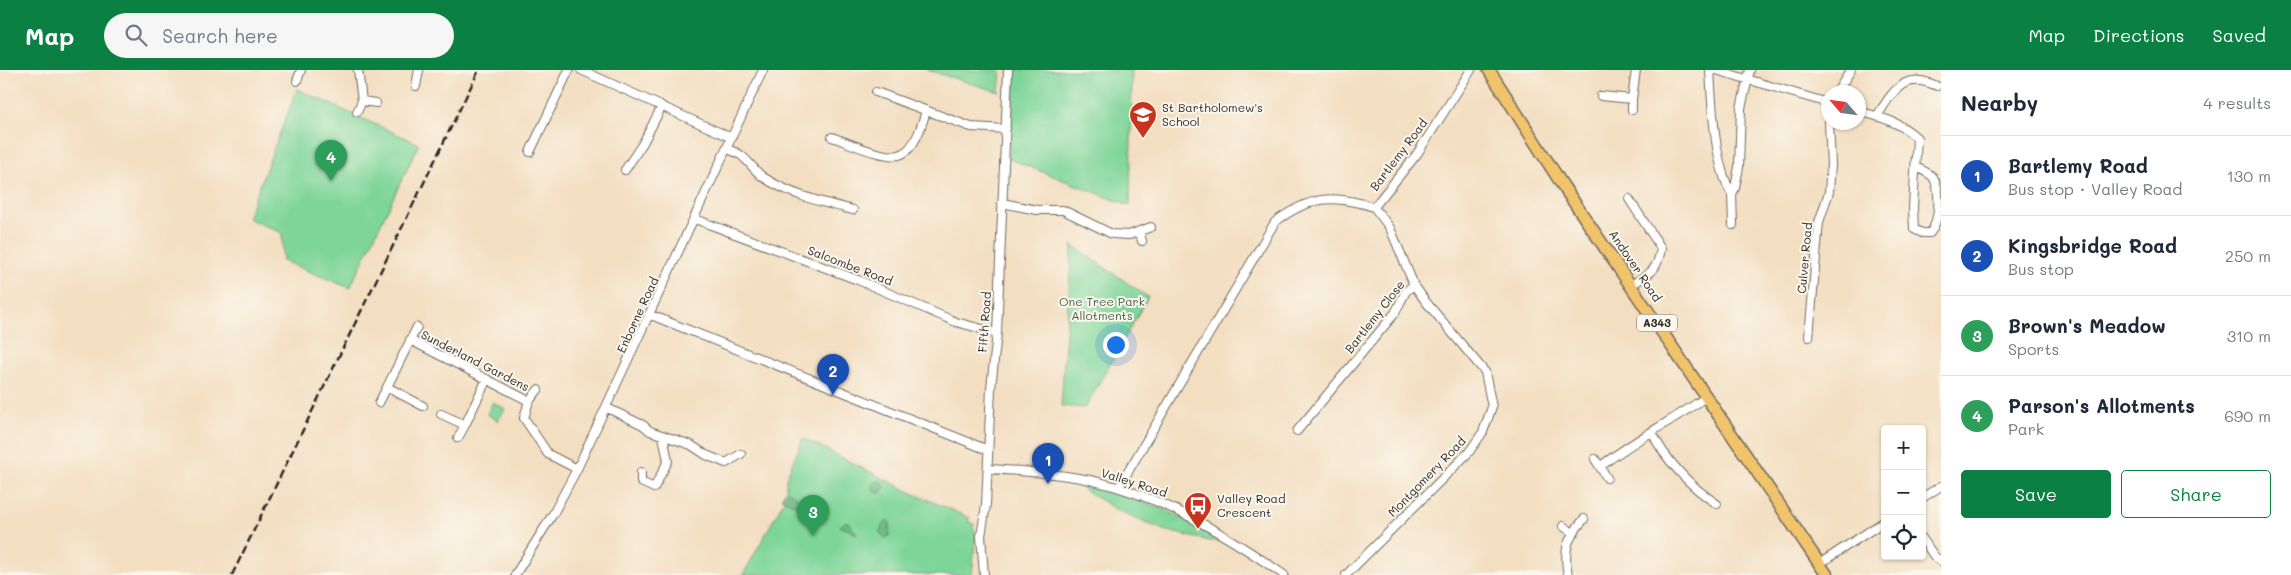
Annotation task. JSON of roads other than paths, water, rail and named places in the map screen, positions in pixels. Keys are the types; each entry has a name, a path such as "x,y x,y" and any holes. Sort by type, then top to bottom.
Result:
{"main road":[{"name":"Andover Road","path":"1489,70 1563,186 1827,575"}],"street":[{"path":"297,81 301,70"},
{"path":"357,112 362,101 358,70"},
{"path":"416,86 419,70"},
{"path":"530,152 569,70"},
{"path":"581,70 732,138"},
{"name":"Enborne Road","path":"515,575 577,469 607,408 763,70"},
{"name":"Fifth Road","path":"984,575 981,536 988,469 996,333 1008,70"},
{"name":"Bartlemy Road","path":"1119,487 1275,222 1294,208 1327,198 1354,200 1374,207 1417,154 1471,70"},
{"path":"1632,110 1636,70"},
{"path":"1710,70 1717,144 1727,187 1732,194"},
{"path":"1716,70 1749,74 1821,100"},
{"path":"1841,85 1851,70"},
{"path":"1733,225 1732,194 1739,167 1741,108 1749,74"},
{"path":"1877,116 1893,88 1905,80 1919,78 1937,86"},
{"path":"876,92 970,127 1006,129"},
{"path":"1601,96 1632,99"},
{"path":"362,101 376,103"},
{"path":"625,170 662,106"},
{"path":"832,137 883,154 902,154 912,144 926,111"},
{"path":"1866,113 1906,128 1916,138 1916,167 1912,208 1914,229 1922,233 1930,233 1934,228 1940,200 1936,182 1932,175 1916,167"},
{"name":"Culver Road","path":"1809,337 1819,222 1829,192 1831,165 1829,130"},
{"path":"727,148 745,158 751,168 763,177 785,189 811,200 853,210"},
{"path":"1629,199 1661,248 1659,263 1648,276 1631,284"},
{"path":"1002,203 1037,210 1063,210 1112,234 1129,235 1151,227"},
{"name":"Bartlemy Close","path":"1297,431 1395,313 1406,291 1414,285 1390,228 1374,207"},
{"name":"Salcombe Road","path":"695,219 858,280 956,322 996,333"},
{"path":"1139,231 1142,241"},
{"name":"Montgomery Road","path":"1346,575 1469,452 1483,432 1492,407 1485,372 1414,285"},
{"path":"651,315 988,450"},
{"name":"Sunderland Gardens","path":"379,403 417,327"},
{"name":"Sunderland Gardens","path":"410,340 529,401"},
{"path":"458,438 486,379"},
{"path":"387,387 423,406"},
{"name":"Sunderland Gardens","path":"538,390 529,401 524,418 542,445 554,457 577,469"},
{"path":"1601,466 1632,443 1706,398"},
{"path":"607,408 663,436 691,445 706,455 726,463 741,454"},
{"path":"442,414 464,425"},
{"path":"1652,432 1658,446 1674,466 1717,504"},
{"path":"641,472 641,482 654,488 668,461 663,436"},
{"path":"1595,458 1607,478"},
{"name":"Valley Road","path":"988,469 1061,475 1119,487 1160,502 1203,523 1284,575"},
{"path":"1926,495 1941,486"},
{"path":"1568,575 1564,552 1573,532 1584,519"},
{"path":"1819,564 1881,524"},
{"path":"1563,526 1573,532"},
{"path":"1926,544 1934,556 1941,561"}],"railway":[{"path":"232,575 479,70"}],"place":[{"name":"St Bartholomew's School","path":"1143,139"},
{"name":"Parson's Allotments","path":"331,181"},
{"name":"Kingsbridge Road","path":"833,395"},
{"name":"Bartlemy Road","path":"1048,484"},
{"name":"Valley Road Crescent","path":"1198,530"},
{"name":"Brown's Meadow","path":"813,536"}],"park label":[{"name":"One Tree Park Allotments","path":"1102,309"}]}
